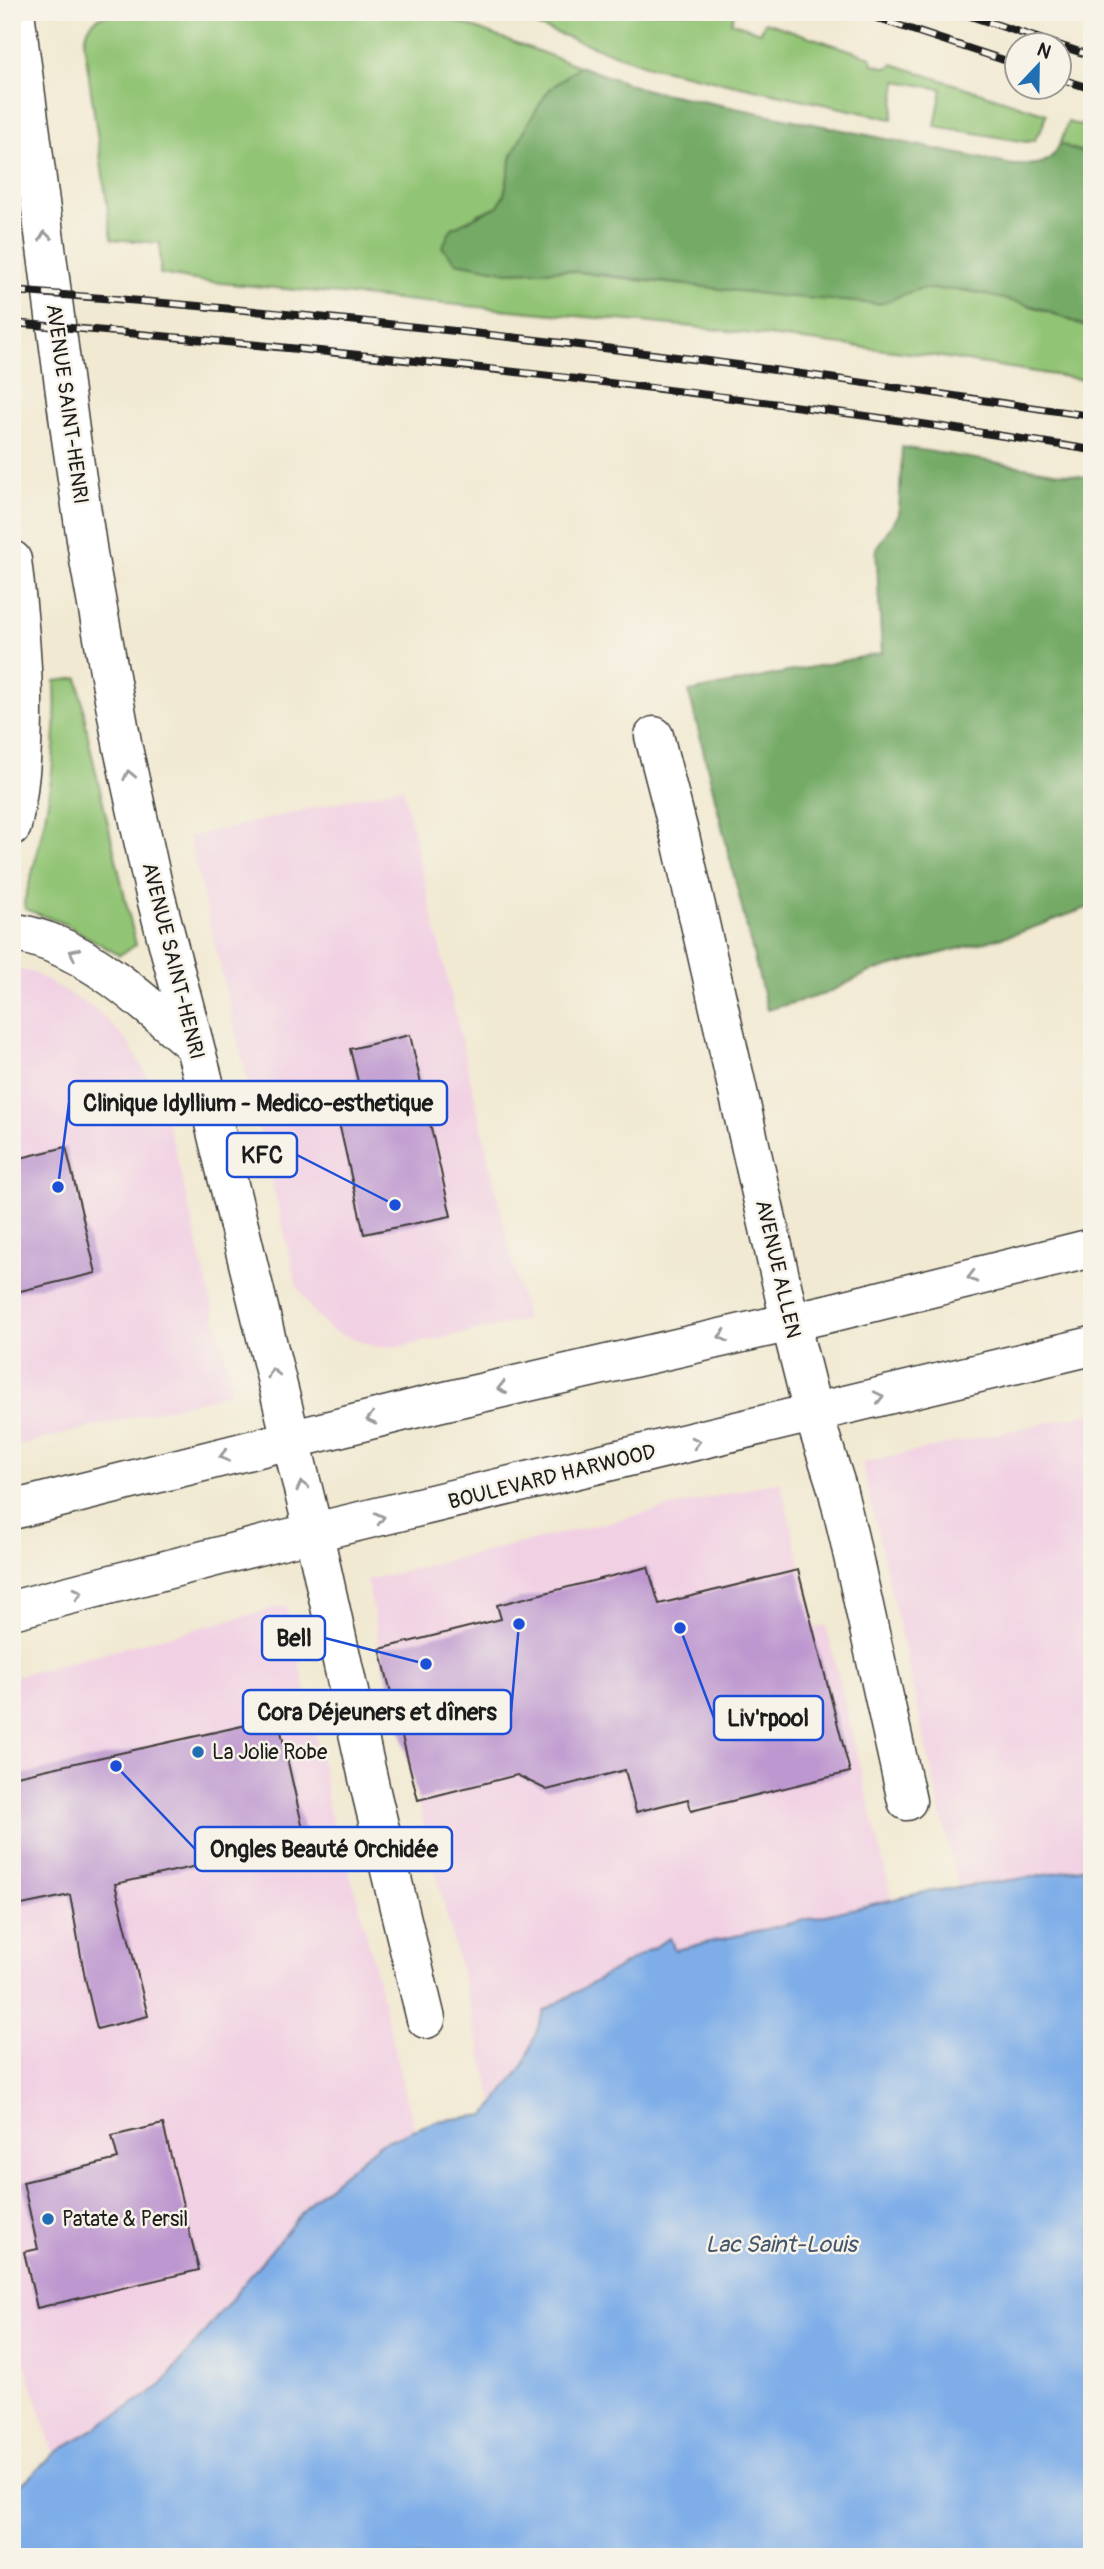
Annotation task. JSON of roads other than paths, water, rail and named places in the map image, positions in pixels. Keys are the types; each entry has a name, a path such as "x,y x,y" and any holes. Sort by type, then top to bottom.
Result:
{"main road":[{"name":"AVENUE SAINT-HENRI","path":"15,12 71,438 108,670 154,890 314,1534 372,1796 426,2019"},
{"path":"12,560 22,645 24,702 18,791 12,826"},
{"name":"AVENUE ALLEN","path":"654,736 681,840 790,1321 813,1413 837,1488 907,1801"},
{"path":"12,933 27,934 95,964 194,1045"},
{"path":"12,1510 290,1439 1092,1248"},
{"name":"BOULEVARD HARWOOD","path":"12,1610 314,1534 1092,1346"}],"water":[{"name":"Lac Saint-Louis","path":"1092,1866 1092,2557 12,2557 12,2493 54,2454 160,2387 312,2200 379,2144 436,2121 486,2115 525,2063 544,2011 670,1938 675,1950 920,1893"}],"railway":[{"path":"858,12 1002,59"},
{"path":"958,12 1092,56"},
{"path":"1072,83 1092,89"},
{"path":"12,291 274,313 535,340 756,368 1092,416"},
{"path":"12,323 283,347 553,376 823,410 1092,450"}],"place":[{"name":"Clinique Idyllium - Medico-esthetique","path":"58,1187"},
{"name":"KFC","path":"395,1205"},
{"name":"Cora Déjeuners et dîners","path":"519,1624"},
{"name":"Liv'rpool","path":"680,1628"},
{"name":"Bell","path":"426,1664"},
{"name":"La Jolie Robe","path":"198,1752"},
{"name":"Ongles Beauté Orchidée","path":"116,1766"},
{"name":"Patate & Persil","path":"48,2219"}]}
